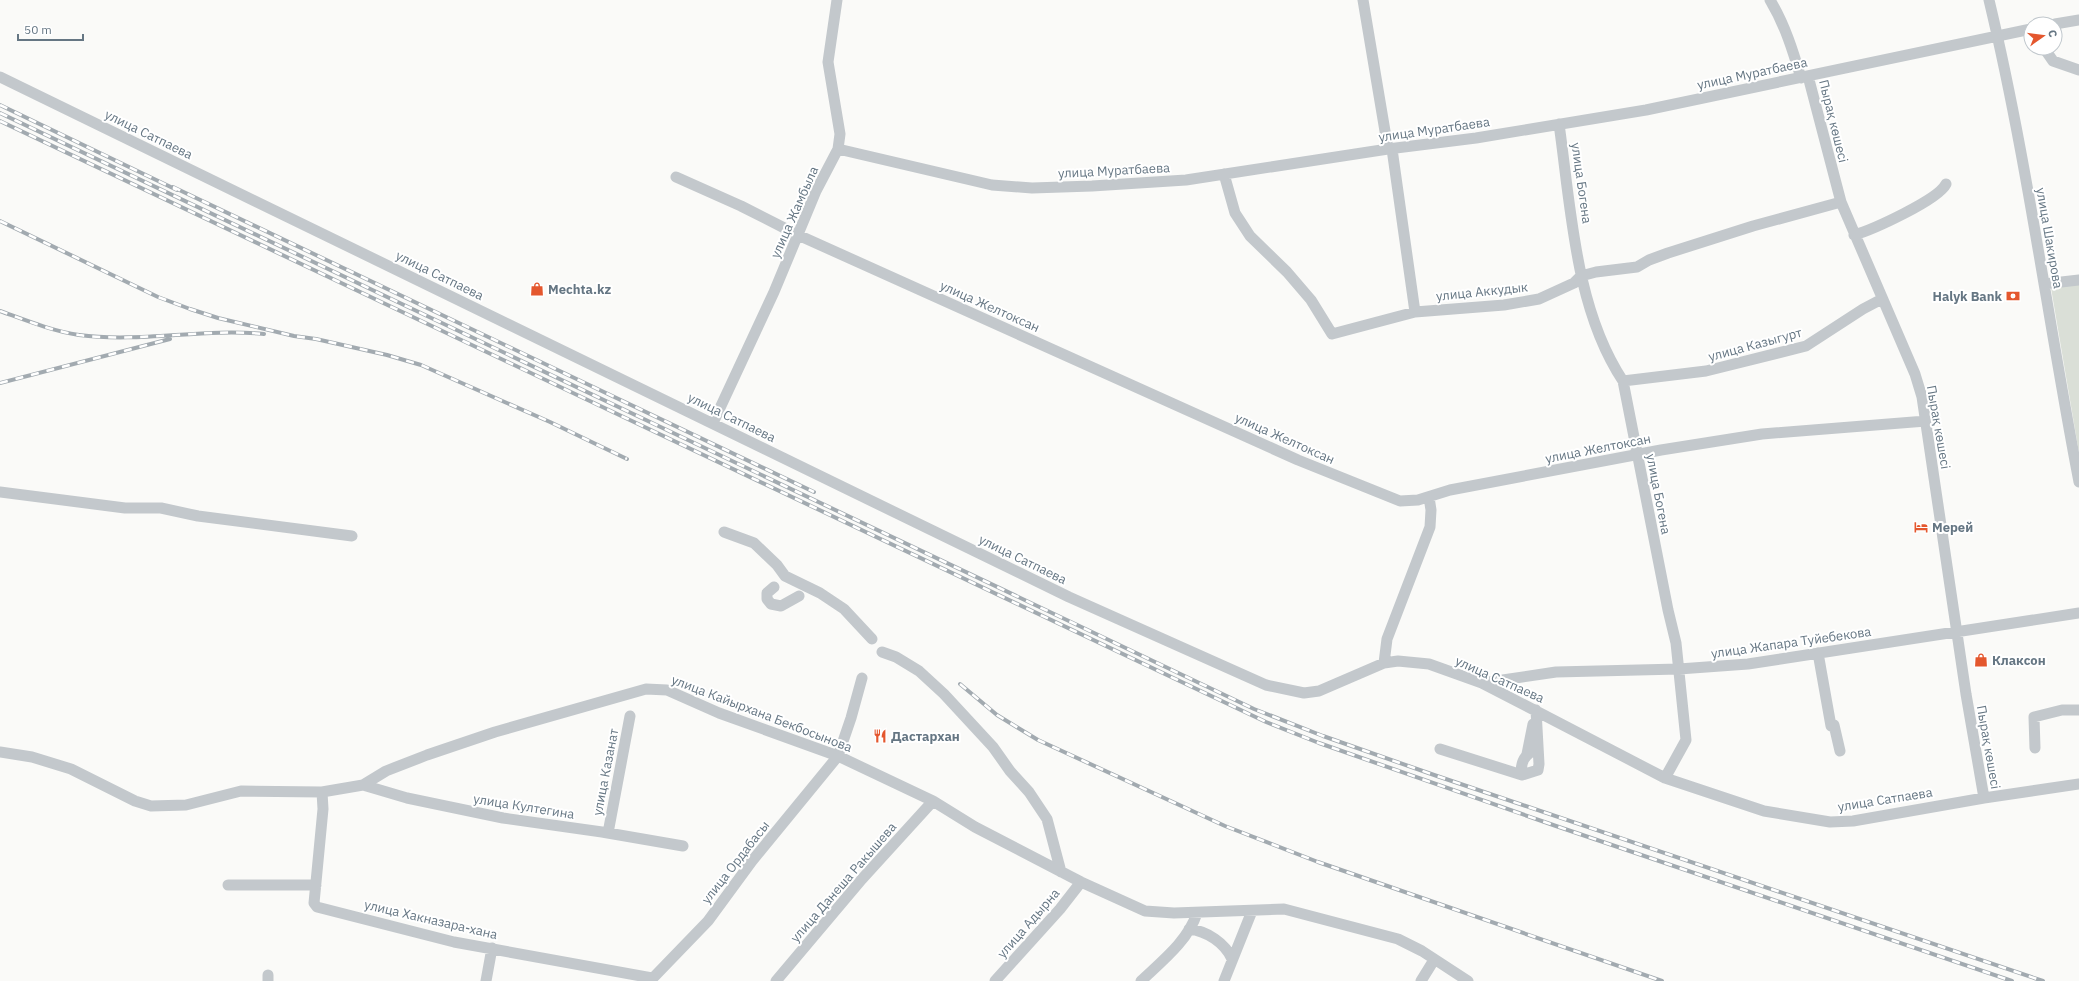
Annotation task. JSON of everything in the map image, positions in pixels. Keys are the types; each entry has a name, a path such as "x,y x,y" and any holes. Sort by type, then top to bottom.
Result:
{"street":[{"name":"улица Жамбыла","path":"713,423 774,292 816,191 838,149 840,134 828,62 837,0"},
{"path":"1363,0 1390,149 1415,312"},
{"name":"Пырақ көшесі","path":"1770,0 1780,16 1805,77 1841,202 1915,374 1922,397 1984,798"},
{"name":"улица Шакирова","path":"1989,0 1998,38 2044,284 2079,482"},
{"path":"2063,23 2079,20"},
{"name":"улица Муратбаева","path":"838,149 992,185 1019,187 1132,184 1224,174 1390,149 1476,138 1646,110 1805,77 1830,70 2023,32"},
{"path":"2050,56 2053,61 2079,70"},
{"name":"улица Сатпаева","path":"0,78 1069,597 1266,685 1304,693 1319,692 1384,663 1398,661 1429,664 1482,683 1665,778 1764,810 1830,822 1853,821 1984,798 2079,784"},
{"name":"улица Богена","path":"1559,124 1581,276 1598,336 1610,362 1623,381 1676,643 1686,740 1665,778"},
{"name":"улица Аккудык","path":"1224,174 1235,213 1250,236 1287,272 1311,300 1332,334 1415,312 1504,304 1539,299 1574,283 1581,276 1596,272 1638,266 1668,253 1753,226 1841,202"},
{"name":"улица Желтоксан","path":"676,177 741,206 798,235 1298,460 1400,501 1428,497 1450,490 1637,455 1762,434 1926,421"},
{"path":"1854,235 1867,231 1920,204 1938,194 1946,184"},
{"path":"2044,284 2079,280"},
{"name":"улица Казыгурт","path":"1623,381 1706,371 1806,346 1863,309 1882,299"},
{"path":"0,492 125,508 161,508 229,521 352,536"},
{"path":"1384,663 1387,639 1430,527 1431,510 1428,497"},
{"path":"724,532 754,543 777,565 785,576 820,593 844,609 872,639"},
{"path":"774,587 767,593 767,599 771,604 781,606 799,596"},
{"name":"улица Жапара Туйебекова","path":"1482,683 1556,672 1679,670 1748,664 2079,613"},
{"path":"882,652 896,657 919,671 944,694 993,747 1010,771 1029,792 1047,818 1061,872"},
{"path":"1818,653 1833,726 1840,751"},
{"name":"улица Ордабасы","path":"651,980 708,921 747,867 838,756 852,718 862,678"},
{"name":"улица Кайырхана Бекбосынова","path":"0,752 32,757 71,769 135,801 151,806 186,805 241,791 322,792 363,785 386,771 461,743 646,689 668,690 719,713 838,756 933,801 975,827 1061,872 1145,911 1161,913 1197,913 1284,909 1398,939 1422,951 1468,981"},
{"path":"1440,749 1522,776 1538,770 1536,710"},
{"path":"1522,776 1521,768 1527,754 1536,710"},
{"path":"2035,748 2034,717 2062,710 2079,710"},
{"name":"улица Казанат","path":"608,833 630,716"},
{"path":"1527,754 1532,751 1538,751"},
{"name":"улица Култегина","path":"363,785 407,798 503,818 608,833 683,846"},
{"name":"улица Хакназара-хана","path":"322,792 324,809 314,903 317,907 454,942 492,948 651,980"},
{"name":"улица Данеша Ракышева","path":"776,981 862,879 933,801"},
{"name":"улица Адырна","path":"995,981 1060,909 1081,882"},
{"path":"228,885 316,885"},
{"path":"1224,981 1252,911"},
{"path":"1141,981 1178,945 1190,929 1197,913"},
{"path":"1190,929 1215,939 1225,947 1232,959"},
{"path":"486,981 492,948"},
{"path":"1421,981 1434,960"}],"shaded area":[{"path":"2079,281 2079,453 2051,288"}],"railway":[{"path":"0,105 177,190"},
{"path":"0,113 1254,709 1323,736 1437,776 2043,981"},
{"path":"0,121 1266,722 1319,743 1556,826 2012,981"},
{"path":"173,187 814,492"},
{"path":"0,221 158,297 218,318 294,336 316,339 387,355 421,365 550,422 627,459"},
{"path":"0,311 39,325 79,335 102,337 148,337 218,333 264,334"},
{"path":"0,383 170,339"},
{"path":"960,684 997,715 1038,740 1225,826 1318,862 1662,981"}],"place":[{"name":"Mechta.kz","path":"537,289"},
{"name":"Halyk Bank","path":"2013,296"},
{"name":"Мерей","path":"1921,527"},
{"name":"Клаксон","path":"1981,660"},
{"name":"Дастархан","path":"880,736"}]}
